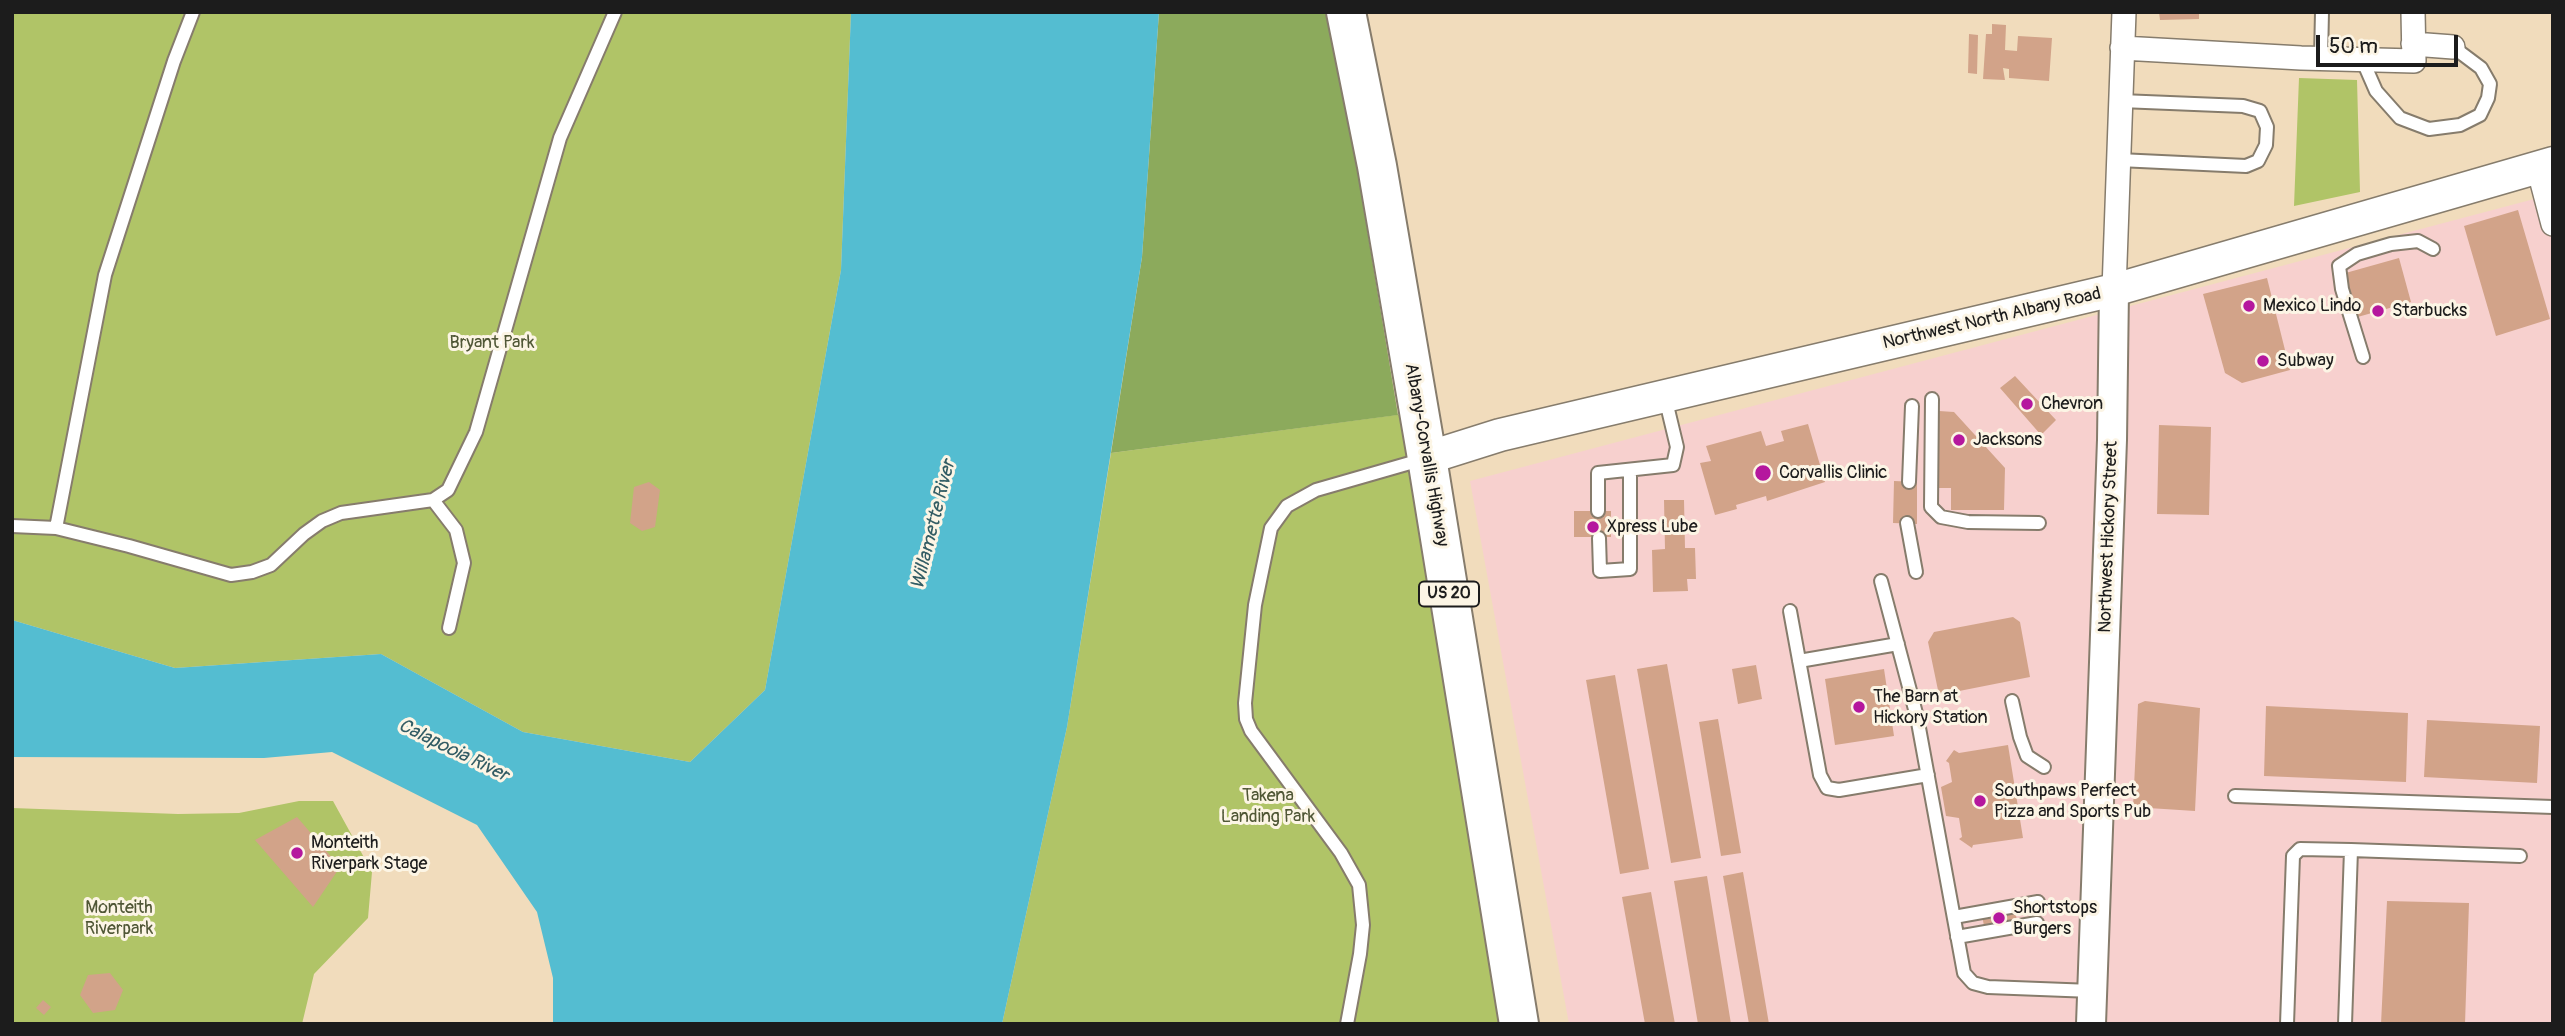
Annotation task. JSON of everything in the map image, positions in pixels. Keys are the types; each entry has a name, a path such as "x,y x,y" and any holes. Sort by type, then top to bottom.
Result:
{"highway":[{"name":"Albany-Corvallis Highway","path":"1346,12 1377,166 1427,458 1519,1024"}],"main road":[{"name":"Northwest North Albany Road","path":"1427,458 1500,435 2114,290 2545,165"}],"street":[{"name":"Northwest Hickory Street","path":"2091,1024 2124,12"},
{"path":"2413,12 2414,52"},
{"path":"2122,47 2362,60 2453,47"},
{"path":"2545,165 2553,223"}],"lane":[{"path":"56,528 105,275 174,61 193,12"},
{"path":"12,526 56,528 231,575 252,572 271,565 304,534 322,521 341,513 433,500 448,490 476,432 560,138 615,12"},
{"path":"2320,58 2322,12"},
{"path":"2362,60 2376,91 2400,118 2429,129 2460,125 2480,115 2488,98 2490,84 2481,68 2453,47"},
{"path":"2119,160 2246,166 2258,161 2266,145 2267,127 2260,111 2243,106 2120,101"},
{"path":"2363,357 2342,289 2339,266 2357,254 2391,244 2418,241 2433,249"},
{"path":"1598,511 1598,473 1673,465 1676,447 1665,397"},
{"path":"1932,398 1931,507 1941,517 1968,522 2039,523"},
{"path":"1909,482 1912,406"},
{"path":"1347,1024 1363,925 1359,885 1341,853 1251,732 1246,719 1245,703 1255,605 1271,528 1287,506 1316,490 1427,458"},
{"path":"1599,538 1600,571 1630,569 1630,470"},
{"path":"433,500 456,530 464,563 449,628"},
{"path":"1907,523 1916,572"},
{"path":"1881,581 1917,717 1964,973 1973,984 1988,987 2092,991"},
{"path":"1790,611 1820,775 1827,788 1839,790 1928,775"},
{"path":"1799,661 1898,644"},
{"path":"2012,701 2027,756 2044,767"},
{"path":"2235,796 2553,807"},
{"path":"2287,1024 2294,856 2301,849 2520,856"},
{"path":"2345,1024 2351,850"},
{"path":"1954,917 2038,902"},
{"path":"1957,937 2037,923"}],"shaded area":[{"path":"2553,194 2553,1024 1569,1024 1470,481"}],"green space":[{"name":"Bryant Park","path":"12,12 851,12 841,270 765,690 690,762 523,732 381,654 175,668 12,620"},
{"path":"1159,12 1331,12 1398,415 1111,453 1142,257"},
{"path":"2299,78 2357,80 2360,192 2294,206"},
{"name":"Takena Landing Park","path":"1419,412 1520,1024 1002,1024 1067,727 1111,453"},
{"name":"Monteith Riverpark","path":"299,801 333,801 372,872 368,918 314,974 302,1024 12,1024 12,808 178,814 239,813"}],"water":[{"path":"851,12 1159,12 1142,257 1067,727 1002,1024 553,1024 553,978 537,912 477,825 332,752 264,758 12,757 12,620 175,668 381,654 523,732 690,762 765,690 841,270"}],"building":[{"path":"2159,12 2199,12 2199,19 2160,20"},
{"path":"1992,24 2006,25 2005,50 2017,51 2018,36 2052,38 2049,81 2009,78 2009,69 2003,68 2005,80 1983,79 1986,34 1992,34"},
{"path":"1969,34 1978,35 1977,74 1968,73"},
{"path":"2518,210 2550,319 2496,336 2464,226"},
{"path":"2399,258 2411,302 2354,318 2342,274"},
{"path":"2267,278 2290,370 2242,383 2225,373 2203,294"},
{"name":"Chevron","path":"2015,376 2056,420 2041,435 2000,388"},
{"name":"Jacksons","path":"1939,411 1954,412 2005,468 2004,510 1951,510 1951,488 1937,488"},
{"name":"Corvallis Clinic","path":"1808,424 1825,482 1767,501 1766,496 1736,505 1737,509 1715,515 1700,463 1711,461 1706,446 1761,431 1766,446 1784,441 1781,431"},
{"path":"2159,425 2211,427 2209,515 2157,514"},
{"path":"1894,481 1917,482 1917,524 1893,523"},
{"path":"649,482 660,490 655,527 642,531 630,523 634,487"},
{"path":"1664,500 1684,500 1685,548 1695,548 1696,579 1687,579 1688,591 1653,592 1652,550 1665,549"},
{"path":"1574,511 1611,511 1611,537 1574,537"},
{"path":"2013,617 2020,622 2030,677 1939,695 1928,642 1934,632"},
{"path":"1667,664 1701,858 1671,863 1637,669"},
{"path":"1756,665 1762,699 1738,704 1732,669"},
{"name":"The Barn at Hickory Station","path":"1884,669 1894,736 1835,745 1825,679"},
{"path":"1615,675 1649,869 1620,874 1586,680"},
{"path":"2145,701 2200,708 2195,811 2133,807 2138,704"},
{"path":"2266,706 2408,713 2406,782 2264,776"},
{"path":"1718,719 1741,853 1721,856 1699,722"},
{"path":"2427,720 2540,726 2537,783 2424,777"},
{"name":"Southpaws Perfect Pizza and Sports Pub","path":"2008,745 2023,838 1973,845 1972,848 1959,839 1962,837 1959,818 1946,816 1941,787 1952,782 1949,763 1946,761 1954,750 1959,753"},
{"name":"Monteith Riverpark Stage","path":"297,817 340,867 313,907 255,840"},
{"path":"1743,872 1769,1024 1749,1024 1723,876"},
{"path":"1707,876 1731,1024 1698,1024 1674,881"},
{"path":"1651,892 1675,1024 1645,1024 1622,897"},
{"path":"2387,901 2469,903 2465,1024 2381,1024"},
{"name":"Shortstops Burgers","path":"2015,910 2017,921 1984,926 1982,915"},
{"path":"110,973 123,990 115,1010 93,1013 80,995 88,975"},
{"path":"43,1000 51,1007 44,1015 36,1008"}],"place":[{"name":"Mexico Lindo","path":"2249,306"},
{"name":"Starbucks","path":"2378,311"},
{"name":"Subway","path":"2263,361"},
{"name":"Chevron","path":"2027,404"},
{"name":"Jacksons","path":"1959,440"},
{"name":"Corvallis Clinic","path":"1763,473"},
{"name":"Xpress Lube","path":"1593,527"},
{"name":"The Barn at Hickory Station","path":"1859,707"},
{"name":"Southpaws Perfect Pizza and Sports Pub","path":"1980,801"},
{"name":"Monteith Riverpark Stage","path":"297,853"},
{"name":"Shortstops Burgers","path":"1999,918"}],"water label":[{"name":"Willamette River","path":"934,525"},
{"name":"Calapooia River","path":"453,751"}]}
